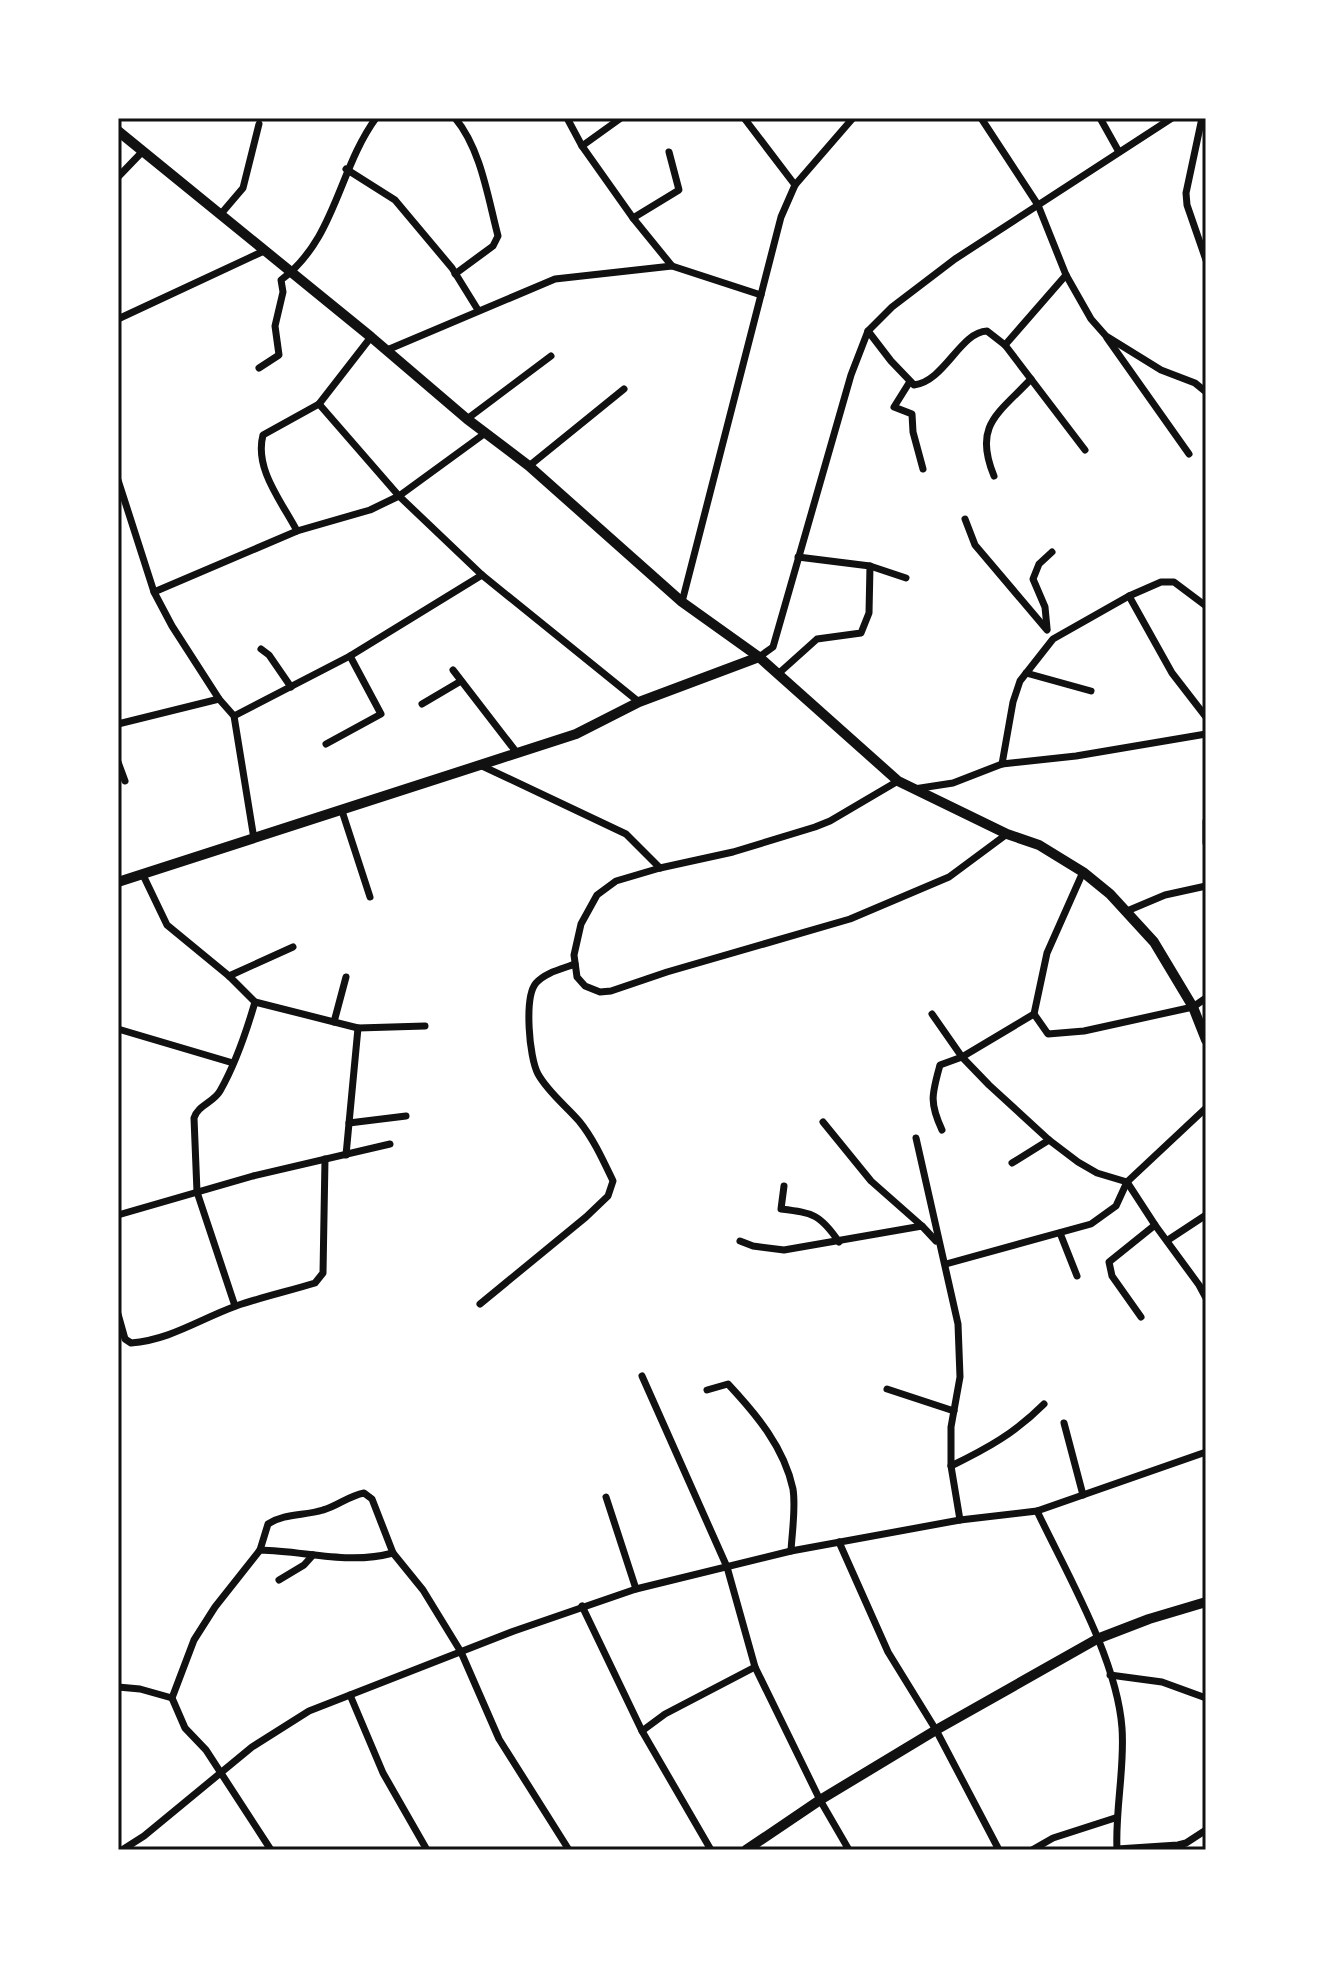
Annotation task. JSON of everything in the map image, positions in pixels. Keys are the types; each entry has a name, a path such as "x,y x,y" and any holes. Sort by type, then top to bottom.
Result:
{"main road":[{"path":"118,131 387,350 484,434 529,466 682,602 759,657 898,781 1007,834 1039,845 1083,872 1127,911 1154,942 1193,1007 1206,1040"},
{"path":"118,882 576,734 639,702 759,657"},
{"path":"746,1850 820,1800 936,1730 1097,1639 1206,1602"}],"street":[{"path":"259,368 279,355 275,326 283,292 281,280 319,239 340,197 346,169 376,118"},
{"path":"455,118 465,129 472,146 498,236 493,246 455,274"},
{"path":"567,118 582,146 633,218 672,266"},
{"path":"582,146 621,118"},
{"path":"744,118 795,185"},
{"path":"837,118 845,126"},
{"path":"682,602 781,217 795,185 853,118"},
{"path":"981,118 1038,205 1066,275 1091,319 1189,454"},
{"path":"1100,118 1119,152"},
{"path":"759,657 773,647 851,375 868,331 892,307 942,269 1172,118"},
{"path":"1204,119 1186,193 1187,205 1206,260"},
{"path":"219,216 243,188 259,124"},
{"path":"118,177 143,151"},
{"path":"633,218 679,190 669,152"},
{"path":"346,169 395,200 455,274 478,310"},
{"path":"118,319 264,251"},
{"path":"387,350 555,279 672,266 761,295"},
{"path":"1005,345 1066,275"},
{"path":"868,331 909,383 921,384 933,378 976,333 982,331 1005,345 1085,450"},
{"path":"1106,336 1161,370 1195,383 1206,392"},
{"path":"297,531 263,468 259,450 263,435 319,404 371,337"},
{"path":"467,419 551,356"},
{"path":"994,476 985,454 987,429 1031,379"},
{"path":"909,383 894,407 912,414 913,432 923,469"},
{"path":"529,466 624,389"},
{"path":"319,404 399,496 482,575 639,702"},
{"path":"154,592 297,531 370,510 399,496 484,434"},
{"path":"119,482 154,592 219,699 234,716 254,839"},
{"path":"965,519 975,545 1053,639"},
{"path":"1047,630 1045,607 1033,579 1039,564 1052,552"},
{"path":"798,557 870,566 906,578"},
{"path":"778,674 817,639 861,633 869,613 870,566"},
{"path":"234,716 350,656 482,575"},
{"path":"1002,764 1020,681 1053,639 1129,596 1167,581 1174,582 1206,606"},
{"path":"1129,596 1172,673 1206,717"},
{"path":"261,649 269,655 291,687"},
{"path":"326,744 381,714 350,656"},
{"path":"453,670 517,753"},
{"path":"1026,673 1091,691"},
{"path":"422,704 461,681"},
{"path":"118,724 219,699"},
{"path":"913,789 953,783 1002,764 1076,756 1206,734"},
{"path":"118,765 125,781"},
{"path":"480,765 626,834 660,868"},
{"path":"898,781 815,827 733,852 616,881 597,895 581,924 574,955 577,977 585,986 600,992 611,991 850,919 949,877 1007,834"},
{"path":"342,811 370,897"},
{"path":"1206,821 1206,843"},
{"path":"1083,872 1047,953 1034,1014 1042,1028 1048,1034 1084,1031 1193,1007 1206,998"},
{"path":"143,875 167,925 229,976 255,1002 358,1028 425,1026"},
{"path":"1127,911 1165,895 1206,886"},
{"path":"229,976 293,947"},
{"path":"480,1304 586,1217 608,1196 613,1181 581,1123 548,1089 536,1070 529,996 534,985 544,976 575,964"},
{"path":"334,1022 346,977"},
{"path":"235,1306 197,1192 195,1112 219,1094 246,1036 255,1002"},
{"path":"932,1014 962,1057 1049,1140 1097,1173 1127,1182 1155,1225 1203,1282 1206,1298"},
{"path":"942,1130 931,1095 940,1065 962,1057 1034,1014"},
{"path":"346,1155 358,1028"},
{"path":"118,1029 233,1063"},
{"path":"946,1264 1091,1224 1116,1206 1127,1182 1206,1108"},
{"path":"349,1123 406,1116"},
{"path":"823,1122 871,1181 938,1244"},
{"path":"916,1138 958,1324 961,1362 951,1466 960,1520"},
{"path":"1012,1163 1049,1140"},
{"path":"118,1215 253,1176 390,1144"},
{"path":"118,1314 125,1339 131,1343 176,1334 235,1306 315,1283 323,1273 325,1159"},
{"path":"784,1186 781,1209 809,1213 824,1220 839,1242"},
{"path":"1168,1240 1206,1215"},
{"path":"1141,1317 1112,1276 1109,1262 1155,1225"},
{"path":"740,1241 784,1250 922,1226"},
{"path":"1060,1233 1077,1276"},
{"path":"642,1376 727,1567 755,1667 820,1800 849,1850"},
{"path":"707,1390 728,1384 757,1416 781,1455 793,1491 791,1551"},
{"path":"887,1389 954,1411"},
{"path":"951,1466 1009,1435 1044,1404"},
{"path":"1064,1423 1083,1495"},
{"path":"122,1850 281,1727 309,1711 582,1606 636,1589 791,1551 960,1520 1037,1511 1206,1452"},
{"path":"271,1850 206,1750 185,1728 172,1698 194,1640 215,1607 260,1550 268,1524 275,1519 325,1510 350,1495 364,1493 372,1499 393,1553 423,1590 461,1652 499,1739 569,1850"},
{"path":"606,1497 636,1589"},
{"path":"1037,1511 1097,1639 1119,1700 1122,1755 1115,1818 1117,1850 1178,1845 1206,1830"},
{"path":"839,1542 888,1652 936,1730 999,1850"},
{"path":"260,1550 332,1559 364,1559 393,1553"},
{"path":"279,1580 304,1565 313,1555"},
{"path":"582,1606 642,1731 711,1850"},
{"path":"642,1731 665,1714 755,1667"},
{"path":"1110,1675 1162,1682 1206,1698"},
{"path":"118,1687 140,1689 172,1698"},
{"path":"350,1695 383,1773 427,1850"},
{"path":"1032,1850 1053,1838 1115,1818"}]}
